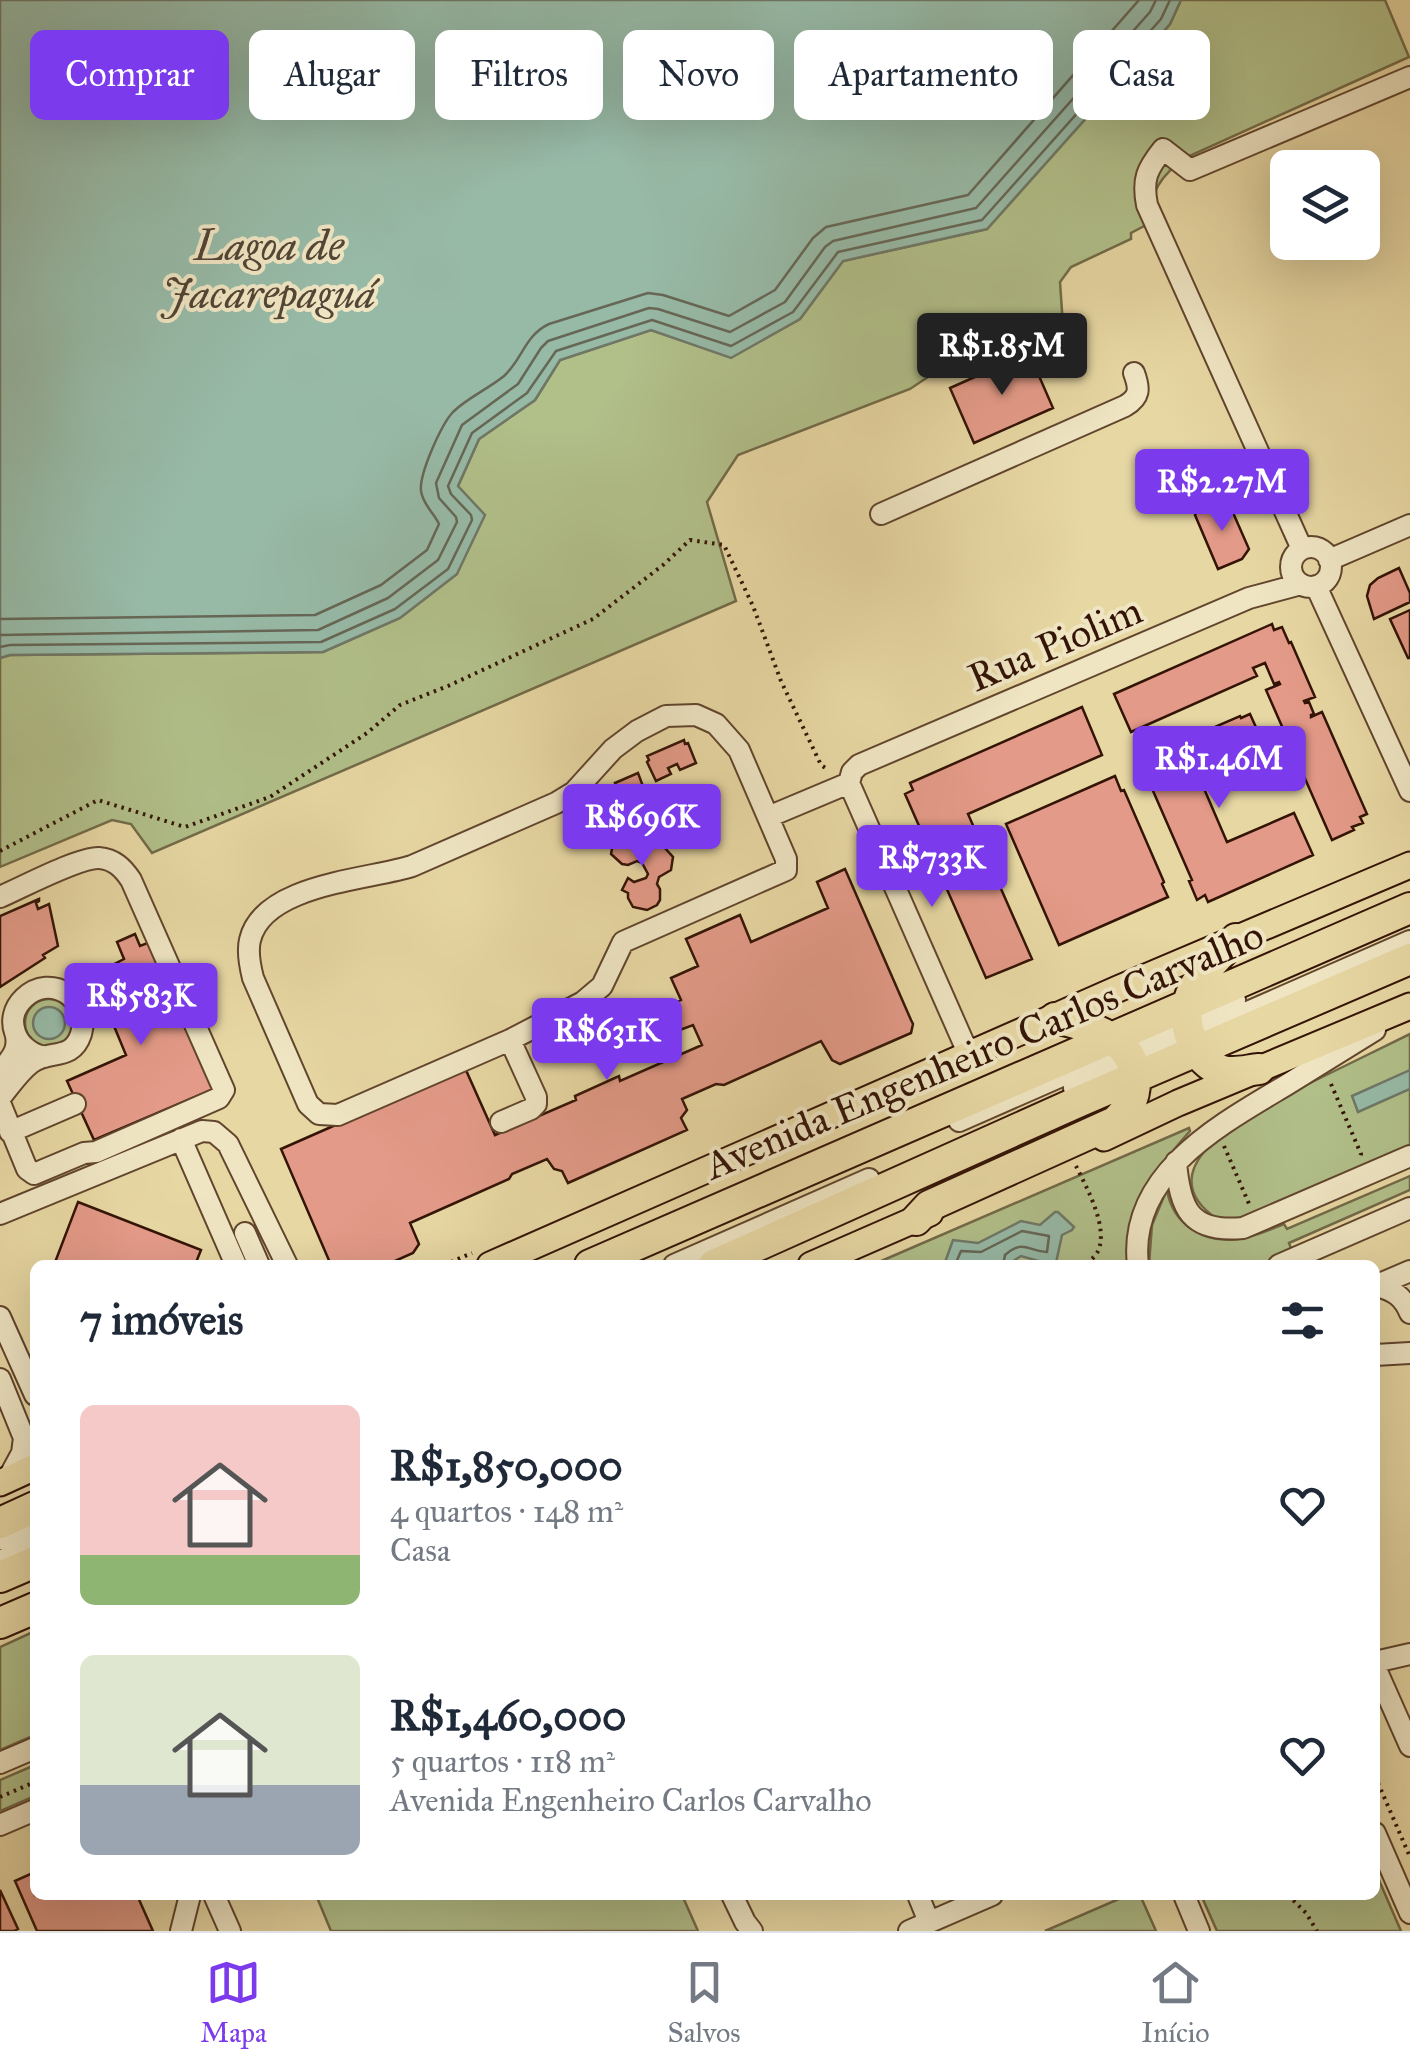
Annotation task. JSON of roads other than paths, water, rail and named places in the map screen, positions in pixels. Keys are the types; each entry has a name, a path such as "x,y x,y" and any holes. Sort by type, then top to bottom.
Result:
{"highway":[{"name":"Avenida Engenheiro Carlos Carvalho","path":"603,1260 1126,1056 1190,1028 1410,908"},
{"path":"1236,939 1213,961 1193,992 1190,1028 1213,1067 1224,1072 1260,1068"},
{"name":"Avenida Engenheiro Carlos Carvalho","path":"725,1260 780,1236 1126,1056 1190,1028 1410,959"},
{"path":"916,1220 929,1206 1115,1122 1128,1110 1133,1099 1126,1056 1076,1022 1056,1018"},
{"path":"742,1260 780,1236"},
{"path":"0,1522 30,1509"},
{"path":"0,1578 30,1564"},
{"path":"0,1624 30,1610"}],"main road":[{"name":"Avenida Engenheiro Carlos Carvalho","path":"501,1260 1409,863"},
{"path":"823,1260 1410,1006"},
{"path":"4,1481 30,1468"}],"street":[{"path":"1302,549 1147,205 1147,171 1163,149 1190,170 1408,83"},
{"path":"881,514 1125,406 1137,397 1139,390 1134,373"},
{"path":"1329,560 1410,525"},
{"path":"1308,585 1328,576 1329,560 1320,549 1312,547 1302,549 1294,557 1292,572 1308,585 1410,791"},
{"name":"Rua Piolim","path":"768,817 849,783 859,766 1249,598 1308,585"},
{"path":"666,716 696,716 716,724 738,750 768,817 786,859 786,870 623,942 602,986 583,1002 510,1040 352,1110 338,1115 319,1114 308,1104 253,978 249,958 249,941 256,925 280,904 337,881 412,866 556,802 574,792 613,749 666,716"},
{"path":"849,783 968,1055"},
{"path":"0,898 88,859 104,859 119,865 131,880 224,1090 219,1098 202,1106 34,1174 26,1169 0,1100 34,1060 66,1052 75,1045 82,1013 70,995 52,987 24,998 15,1014 18,1046 0,1072"},
{"path":"1190,1028 1410,923"},
{"path":"1190,1028 1410,941"},
{"path":"1138,1260 1140,1228 1149,1201 1176,1162 1233,1117 1410,1006"},
{"path":"16,1036 28,1052 44,1057"},
{"path":"501,1122 536,1104 510,1040"},
{"path":"639,1260 1126,1056"},
{"path":"685,1260 1126,1056"},
{"path":"10,1132 75,1104"},
{"path":"0,1214 181,1139 202,1131 214,1132 228,1144 285,1260"},
{"path":"181,1139 234,1260"},
{"path":"1176,1162 1178,1190 1190,1213 1198,1222 1221,1230 1242,1228 1410,1156"},
{"path":"1290,1260 1410,1208"},
{"path":"245,1234 256,1260"},
{"path":"1380,1284 1410,1271"},
{"path":"1380,1287 1398,1294 1410,1313"},
{"path":"0,1318 30,1384"},
{"path":"1380,1355 1410,1353"},
{"path":"0,1378 24,1438 22,1453 4,1481"},
{"path":"0,1540 30,1526"},
{"path":"0,1561 30,1547"},
{"path":"1380,1663 1410,1654"},
{"path":"1380,1676 1410,1746"},
{"path":"0,1763 30,1750"},
{"path":"0,1825 30,1812"},
{"path":"1380,1845 1410,1914"},
{"path":"180,1931 189,1900"},
{"path":"216,1900 230,1931"},
{"path":"734,1900 747,1928"},
{"path":"920,1900 930,1922"},
{"path":"909,1931 981,1900"},
{"path":"1186,1900 1200,1931"}],"water":[{"name":"Lagoa de Jacarepaguá","path":"0,0 1181,0 1165,30 1073,30 1073,120 1084,120 987,229 843,261 800,319 731,358 651,330 560,360 535,400 479,439 458,486 485,515 457,574 400,618 323,652 0,658"},
{"path":"49,1007 61,1011 65,1023 61,1035 49,1039 37,1035 33,1023 37,1011"},
{"path":"1410,1070 1410,1089 1358,1112 1352,1096"},
{"path":"1058,1212 1074,1227 1062,1235 1057,1260 1021,1256 1015,1260 946,1260 953,1240 978,1243 1021,1221 1040,1225"}]}
